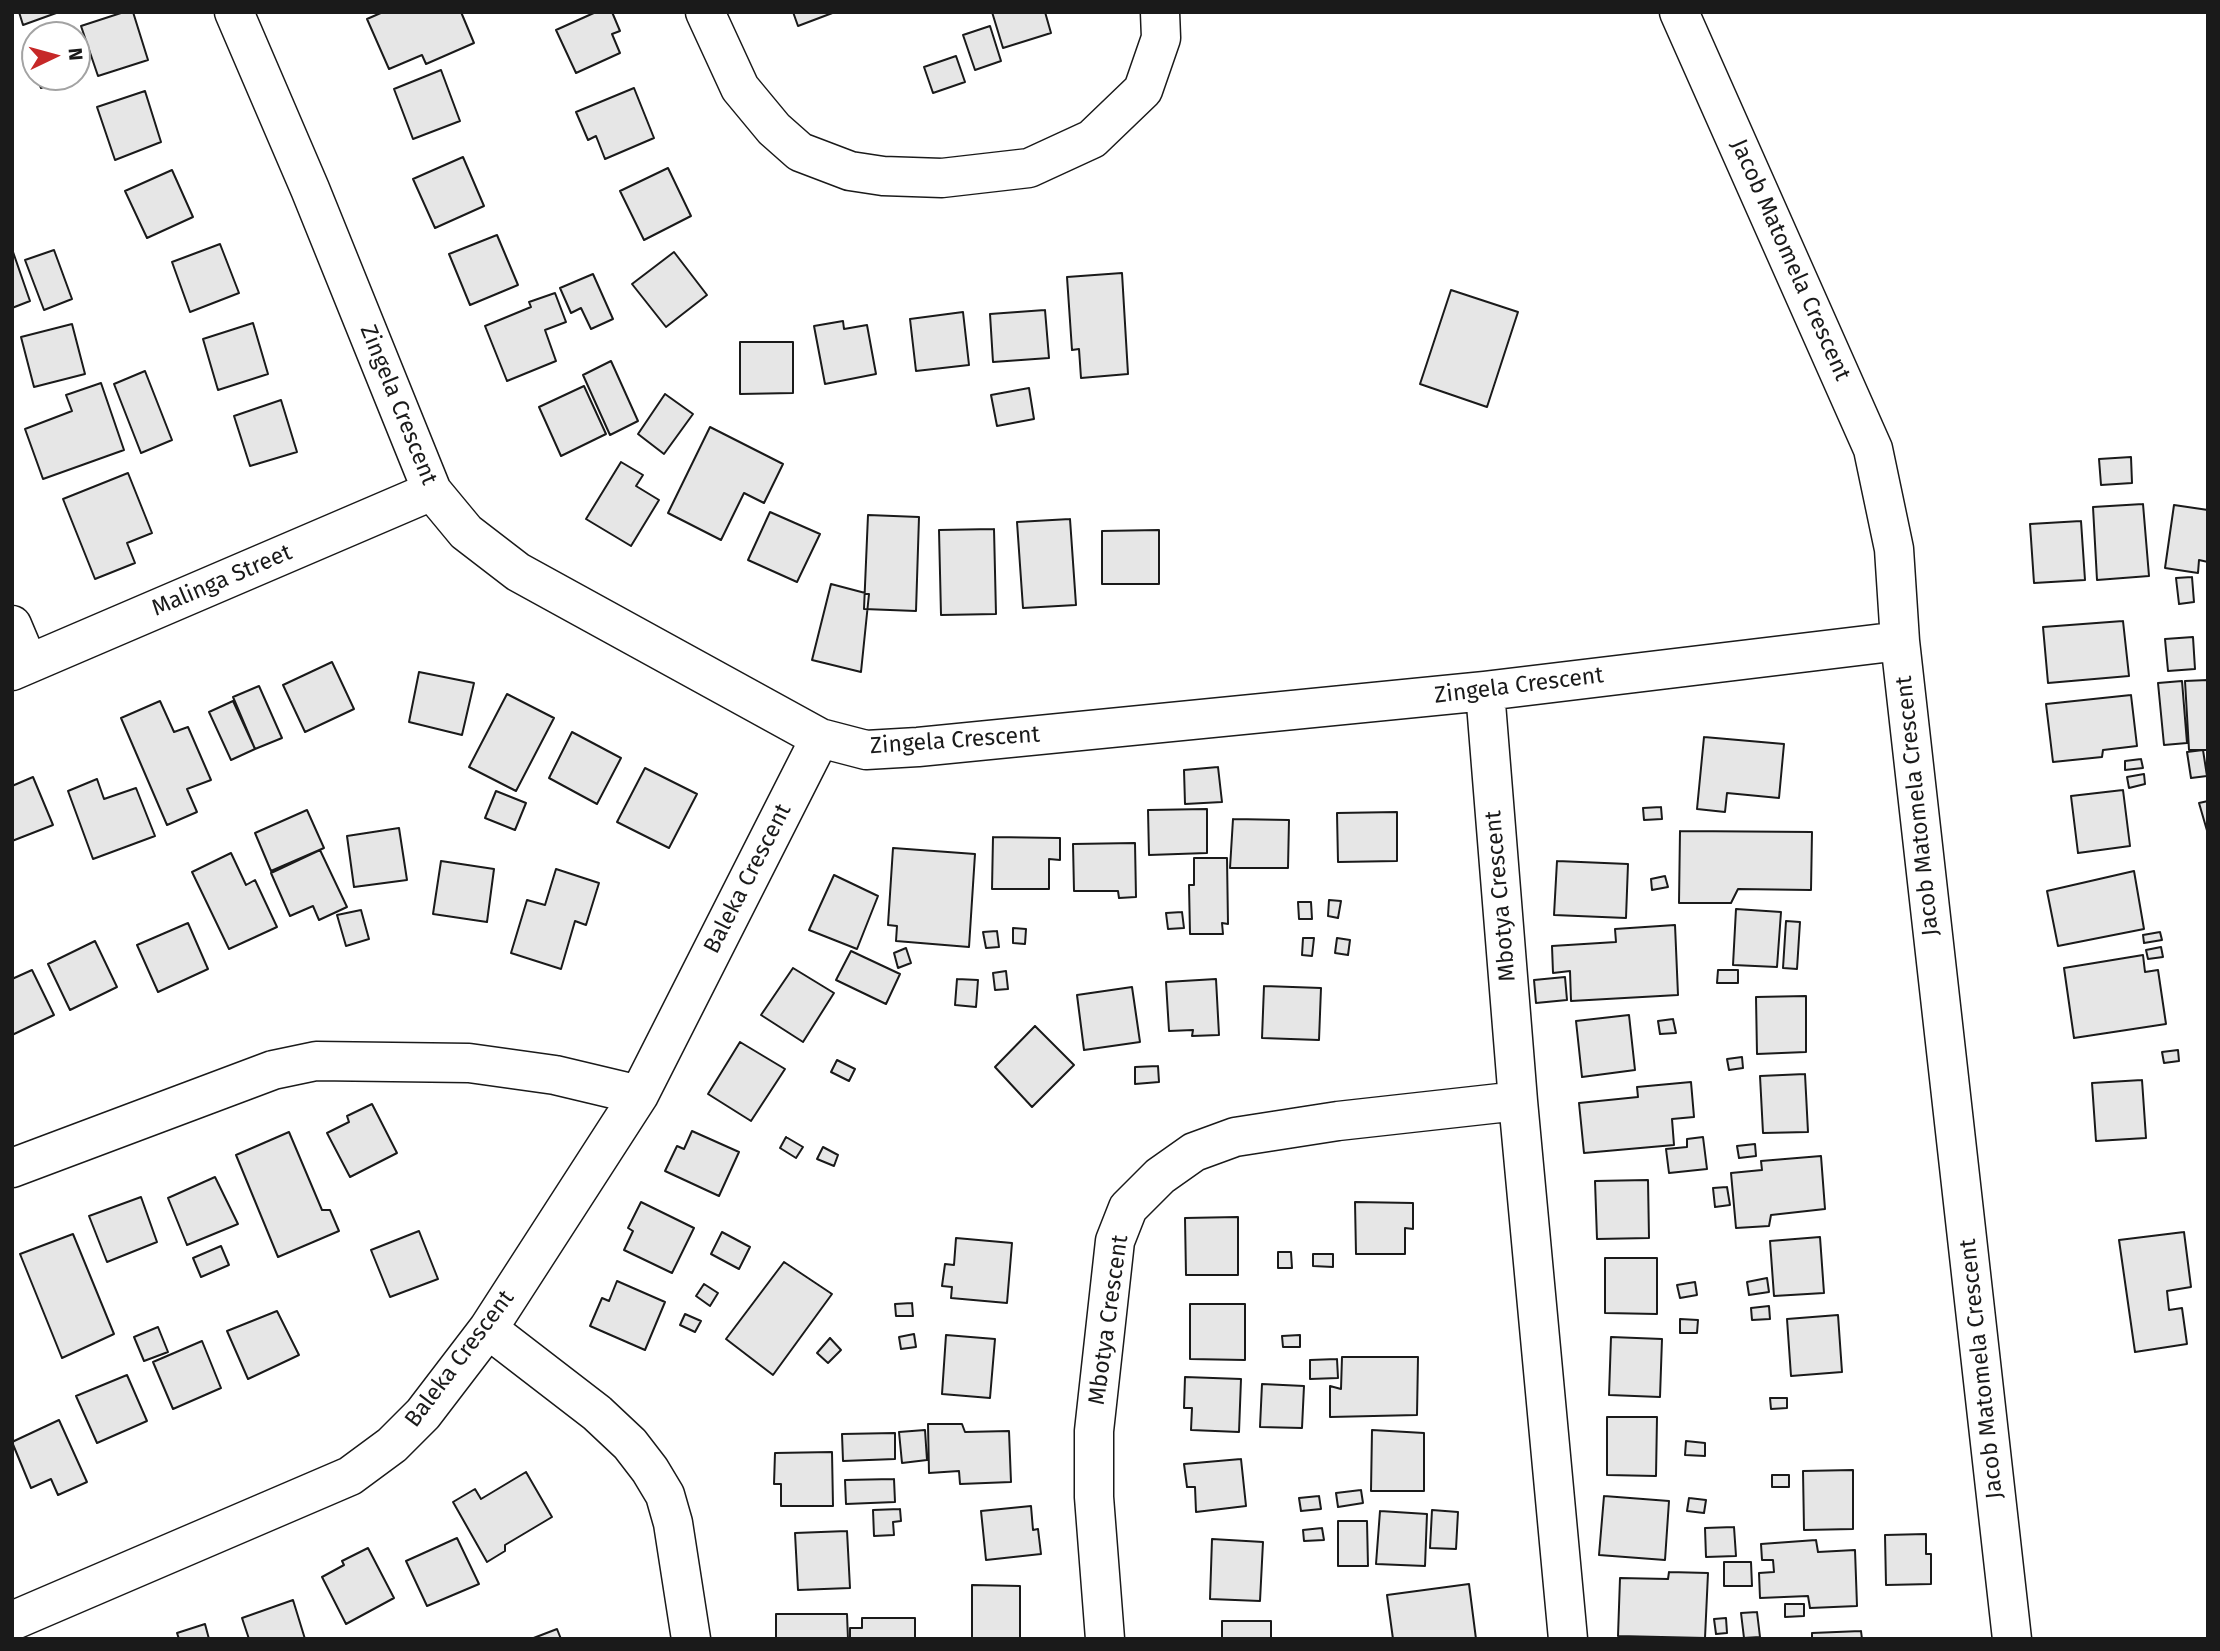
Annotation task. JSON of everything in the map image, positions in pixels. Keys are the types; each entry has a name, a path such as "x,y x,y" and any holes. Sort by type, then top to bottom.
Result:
{"street":[{"name":"Zingela Crescent","path":"234,12 310,189 432,491 466,532 518,572 820,738 866,750 918,747 1485,691 1900,641"},
{"path":"705,12 740,88 774,130 800,152 850,171 883,176 942,178 1029,168 1092,139 1143,90 1161,38 1160,12"},
{"name":"Jacob Matomela Crescent","path":"1679,12 1873,449 1894,548 1900,641 2012,1639"},
{"name":"Malinga Street","path":"20,667 432,491"},
{"path":"12,625 20,667"},
{"name":"Mbotya Crescent","path":"1485,691 1518,1101 1568,1639"},
{"name":"Baleka Crescent","path":"12,1621 350,1476 392,1446 423,1414 488,1329 639,1095 820,738"},
{"path":"12,1168 273,1070 316,1061 470,1063 555,1075 639,1095"},
{"name":"Mbotya Crescent","path":"1105,1639 1094,1497 1094,1431 1115,1241 1128,1208 1160,1176 1194,1152 1235,1136 1338,1121 1518,1101"},
{"path":"488,1329 597,1413 630,1444 650,1470 665,1495 673,1523 691,1639"}],"building":[{"path":"19,12 59,12 34,21 22,21"},
{"path":"124,12 133,12 148,60 98,76 91,55 91,23"},
{"path":"383,12 461,12 474,43 426,64 422,55 389,69 367,19"},
{"path":"596,12 612,12 620,31 612,34 620,53 576,73 556,30"},
{"path":"793,12 835,12 798,26"},
{"path":"992,12 1045,12 1051,33 1003,48"},
{"path":"990,26 1001,61 975,70 963,35"},
{"path":"956,56 965,82 933,93 924,67"},
{"path":"441,70 460,121 413,139 394,89"},
{"path":"634,88 654,138 605,159 596,136 588,140 576,112"},
{"path":"145,91 161,142 115,160 97,107"},
{"path":"463,157 484,206 435,228 413,179"},
{"path":"668,168 691,216 644,240 620,191"},
{"path":"172,170 193,217 147,238 125,191"},
{"path":"497,235 518,285 470,305 449,254"},
{"path":"220,244 239,293 190,312 172,262"},
{"path":"12,249 30,301 12,308"},
{"path":"54,250 72,299 44,310 25,260"},
{"path":"674,252 707,295 666,327 632,284"},
{"path":"1122,273 1128,374 1081,378 1079,349 1072,350 1067,277"},
{"path":"593,274 613,319 591,329 581,308 571,313 560,288"},
{"path":"1451,290 1518,312 1487,407 1420,384"},
{"path":"555,293 566,322 545,330 556,361 507,381 485,326 531,307 529,302"},
{"path":"1045,310 1049,358 993,362 990,314"},
{"path":"963,312 969,365 916,371 910,319"},
{"path":"843,321 844,329 867,325 876,374 825,384 814,326"},
{"path":"253,323 268,374 218,390 203,339"},
{"path":"72,324 85,374 34,387 21,337"},
{"path":"740,342 793,342 793,393 740,394"},
{"path":"611,361 638,421 610,435 583,375"},
{"path":"145,371 172,440 141,453 114,384"},
{"path":"101,383 124,450 43,479 25,429 72,411 66,395"},
{"path":"584,386 606,434 561,456 539,407"},
{"path":"1029,388 1034,419 997,426 991,395"},
{"path":"665,394 693,414 664,454 638,434"},
{"path":"281,400 297,452 250,466 234,416"},
{"path":"710,427 783,464 764,503 744,493 721,540 668,513"},
{"path":"2131,457 2132,483 2101,485 2099,459"},
{"path":"621,462 643,475 636,486 659,500 631,546 586,519"},
{"path":"128,473 152,533 127,543 135,563 95,579 63,499"},
{"path":"2143,504 2149,576 2097,580 2093,507"},
{"path":"2174,505 2208,510 2208,562 2199,560 2198,573 2165,568"},
{"path":"770,512 820,534 797,582 748,560"},
{"path":"868,515 919,517 916,611 864,609"},
{"path":"1070,519 1076,605 1023,608 1017,522"},
{"path":"2081,521 2085,580 2034,583 2030,524"},
{"path":"994,529 996,614 941,615 939,530"},
{"path":"1159,530 1159,584 1102,584 1102,531"},
{"path":"2192,577 2194,602 2179,604 2176,578"},
{"path":"831,584 869,594 861,672 812,660"},
{"path":"2123,621 2129,676 2048,683 2043,627"},
{"path":"2193,637 2195,669 2168,671 2165,639"},
{"path":"332,662 354,709 305,732 283,685"},
{"path":"419,672 474,683 462,735 409,722"},
{"path":"2208,680 2208,750 2189,750 2185,681"},
{"path":"2182,681 2187,743 2164,745 2158,683"},
{"path":"259,686 282,738 255,749 233,697"},
{"path":"507,694 554,718 516,791 469,767"},
{"path":"2131,695 2137,746 2103,750 2102,757 2053,762 2046,704"},
{"path":"160,701 174,732 188,727 211,780 187,789 197,812 167,825 121,718"},
{"path":"233,701 255,749 231,760 209,712"},
{"path":"572,732 621,758 597,804 549,778"},
{"path":"1704,737 1784,744 1779,798 1727,793 1725,812 1697,809"},
{"path":"2203,750 2207,776 2191,778 2187,752"},
{"path":"2141,759 2143,768 2125,770 2125,761"},
{"path":"1218,767 1222,802 1185,804 1184,770"},
{"path":"645,768 697,794 669,848 617,822"},
{"path":"2144,774 2145,784 2129,788 2127,777"},
{"path":"33,777 53,825 12,841 12,786"},
{"path":"97,779 104,799 136,788 155,836 93,859 68,791"},
{"path":"2123,790 2130,846 2078,853 2071,796"},
{"path":"496,791 526,803 515,830 485,818"},
{"path":"2208,801 2208,834 2199,803"},
{"path":"1661,807 1662,819 1644,820 1643,808"},
{"path":"1207,809 1207,853 1149,855 1148,810"},
{"path":"307,810 324,848 271,871 255,833"},
{"path":"1397,812 1397,861 1338,862 1337,813"},
{"path":"1233,819 1289,820 1288,868 1230,868"},
{"path":"399,828 407,880 354,887 347,836"},
{"path":"1680,831 1812,832 1811,890 1738,889 1731,903 1679,903"},
{"path":"993,837 1060,838 1060,860 1049,859 1049,889 992,889"},
{"path":"1135,843 1136,897 1119,898 1118,891 1074,891 1073,844"},
{"path":"893,848 975,854 969,947 896,941 897,926 888,925"},
{"path":"320,850 347,907 319,920 313,906 290,916 271,873"},
{"path":"231,853 246,885 255,880 277,927 229,949 192,872"},
{"path":"1194,858 1227,858 1228,924 1222,923 1223,934 1190,934 1189,885 1194,885"},
{"path":"441,861 494,869 487,922 433,914"},
{"path":"1557,861 1628,864 1626,918 1554,915"},
{"path":"556,869 599,883 586,925 575,921 561,969 511,953 527,900 545,905"},
{"path":"2134,871 2144,929 2058,946 2047,891"},
{"path":"834,875 878,896 857,949 809,930"},
{"path":"1665,876 1668,887 1652,890 1651,879"},
{"path":"1329,900 1341,901 1338,918 1328,916"},
{"path":"1298,902 1311,902 1312,919 1299,919"},
{"path":"1736,909 1781,912 1777,967 1733,965"},
{"path":"361,910 369,939 346,946 337,915"},
{"path":"1182,912 1184,928 1168,929 1166,913"},
{"path":"1786,921 1800,922 1797,969 1783,968"},
{"path":"188,923 208,969 158,992 137,945"},
{"path":"1675,925 1678,995 1571,1001 1570,971 1553,973 1552,946 1616,942 1615,929"},
{"path":"1013,928 1026,929 1025,944 1013,943"},
{"path":"997,931 999,947 986,948 983,932"},
{"path":"2160,932 2162,940 2144,943 2143,935"},
{"path":"1303,938 1314,938 1312,956 1302,955"},
{"path":"1337,938 1350,940 1348,955 1335,953"},
{"path":"95,941 117,987 70,1010 48,964"},
{"path":"2161,947 2163,957 2148,959 2146,950"},
{"path":"906,948 911,963 898,968 894,953"},
{"path":"851,951 900,974 886,1004 836,980"},
{"path":"2143,955 2145,972 2158,970 2166,1024 2074,1038 2064,968"},
{"path":"793,968 834,993 803,1042 761,1015"},
{"path":"32,970 54,1015 12,1035 12,979"},
{"path":"1718,970 1738,970 1738,983 1717,983"},
{"path":"1006,971 1008,989 995,990 993,973"},
{"path":"1565,977 1567,1000 1536,1003 1534,980"},
{"path":"957,979 978,980 976,1007 955,1005"},
{"path":"1216,979 1219,1035 1192,1036 1193,1030 1169,1031 1166,982"},
{"path":"1264,986 1321,988 1319,1040 1262,1038"},
{"path":"1132,987 1140,1042 1084,1050 1077,995"},
{"path":"1806,996 1806,1052 1757,1054 1756,997"},
{"path":"1629,1015 1635,1070 1582,1077 1576,1021"},
{"path":"1673,1019 1676,1033 1660,1034 1658,1021"},
{"path":"1035,1026 1074,1065 1032,1107 995,1067"},
{"path":"740,1042 785,1069 751,1121 708,1094"},
{"path":"2178,1050 2179,1061 2164,1063 2162,1052"},
{"path":"1742,1057 1743,1068 1729,1070 1727,1059"},
{"path":"837,1060 855,1069 849,1081 831,1072"},
{"path":"1158,1066 1159,1082 1135,1084 1135,1067"},
{"path":"1805,1074 1808,1132 1763,1133 1760,1076"},
{"path":"2142,1080 2146,1138 2096,1141 2092,1083"},
{"path":"1691,1082 1694,1117 1672,1119 1674,1145 1584,1153 1579,1103 1638,1097 1637,1087"},
{"path":"372,1104 397,1153 350,1177 327,1133 349,1122 347,1116"},
{"path":"692,1131 739,1152 719,1196 665,1171 677,1146 684,1149"},
{"path":"289,1132 322,1210 330,1210 339,1231 278,1257 236,1155"},
{"path":"786,1137 803,1147 796,1158 780,1148"},
{"path":"1703,1137 1707,1169 1669,1173 1666,1149 1687,1147 1687,1139"},
{"path":"1755,1144 1756,1156 1739,1158 1737,1146"},
{"path":"823,1147 838,1155 834,1166 817,1159"},
{"path":"1821,1156 1825,1209 1771,1215 1769,1226 1736,1228 1731,1173 1762,1170 1761,1161"},
{"path":"215,1177 238,1224 187,1245 168,1198"},
{"path":"1648,1180 1649,1238 1597,1239 1595,1181"},
{"path":"1727,1187 1730,1205 1715,1207 1713,1188"},
{"path":"141,1197 157,1242 107,1262 89,1216"},
{"path":"641,1202 694,1228 672,1273 624,1250 633,1231 628,1228"},
{"path":"1355,1202 1413,1203 1413,1229 1405,1228 1405,1254 1356,1254"},
{"path":"1238,1217 1238,1275 1186,1275 1185,1218"},
{"path":"419,1231 438,1279 390,1297 371,1250"},
{"path":"722,1232 750,1247 739,1269 711,1254"},
{"path":"2184,1232 2191,1287 2167,1291 2169,1310 2182,1308 2187,1344 2135,1352 2119,1240"},
{"path":"73,1234 114,1334 62,1358 20,1254"},
{"path":"1820,1237 1824,1293 1774,1296 1770,1241"},
{"path":"956,1238 1012,1243 1007,1303 951,1298 952,1287 942,1286 945,1264 954,1265"},
{"path":"221,1246 229,1265 201,1277 193,1258"},
{"path":"1278,1252 1291,1252 1292,1268 1278,1268"},
{"path":"1313,1254 1333,1254 1333,1267 1313,1266"},
{"path":"1605,1258 1657,1258 1657,1314 1605,1313"},
{"path":"784,1262 832,1294 773,1375 726,1339"},
{"path":"1767,1278 1769,1292 1749,1295 1747,1282"},
{"path":"617,1281 665,1302 645,1350 590,1326 602,1298 609,1301"},
{"path":"1695,1282 1697,1295 1680,1298 1677,1285"},
{"path":"704,1284 718,1293 710,1306 696,1296"},
{"path":"912,1303 913,1316 896,1316 895,1304"},
{"path":"1190,1304 1245,1304 1245,1360 1190,1359"},
{"path":"1769,1306 1770,1319 1752,1320 1751,1308"},
{"path":"277,1311 299,1355 248,1379 227,1331"},
{"path":"685,1314 701,1321 695,1332 680,1325"},
{"path":"1838,1315 1842,1372 1791,1376 1787,1319"},
{"path":"1680,1319 1698,1320 1697,1333 1680,1333"},
{"path":"158,1327 168,1352 144,1361 134,1337"},
{"path":"914,1334 916,1347 901,1349 899,1337"},
{"path":"946,1335 995,1339 990,1398 942,1394"},
{"path":"1300,1335 1300,1347 1283,1347 1282,1336"},
{"path":"1611,1337 1662,1339 1660,1397 1609,1395"},
{"path":"830,1338 841,1350 828,1363 817,1353"},
{"path":"202,1341 221,1388 173,1409 153,1362"},
{"path":"1342,1357 1418,1357 1417,1415 1330,1417 1330,1386 1341,1389"},
{"path":"1337,1359 1338,1378 1310,1379 1310,1360"},
{"path":"127,1375 147,1421 97,1443 76,1396"},
{"path":"1185,1377 1241,1379 1239,1432 1191,1430 1192,1408 1184,1408"},
{"path":"1262,1384 1304,1386 1302,1428 1260,1427"},
{"path":"1770,1398 1787,1398 1787,1408 1771,1409"},
{"path":"1607,1417 1657,1417 1656,1476 1607,1475"},
{"path":"59,1420 87,1482 58,1495 51,1479 31,1488 12,1442"},
{"path":"928,1424 962,1424 965,1432 1009,1431 1011,1482 960,1484 959,1471 929,1473"},
{"path":"925,1430 927,1460 902,1463 899,1432"},
{"path":"1372,1430 1424,1433 1424,1491 1371,1491"},
{"path":"895,1433 895,1459 843,1461 842,1434"},
{"path":"1686,1441 1705,1443 1705,1456 1685,1455"},
{"path":"832,1452 833,1506 781,1506 781,1484 774,1484 775,1453"},
{"path":"1241,1459 1246,1506 1196,1512 1195,1487 1187,1487 1184,1464"},
{"path":"1853,1470 1853,1529 1804,1530 1803,1471"},
{"path":"526,1472 552,1517 505,1545 505,1551 487,1562 453,1502 475,1489 481,1499"},
{"path":"1772,1475 1789,1475 1789,1487 1772,1487"},
{"path":"894,1479 895,1502 846,1504 845,1480"},
{"path":"1361,1490 1363,1503 1338,1507 1336,1493"},
{"path":"1319,1496 1321,1509 1301,1511 1299,1498"},
{"path":"1604,1496 1669,1501 1665,1560 1599,1555"},
{"path":"1689,1498 1706,1500 1704,1513 1687,1511"},
{"path":"1031,1506 1033,1530 1038,1529 1041,1554 986,1560 981,1511"},
{"path":"900,1509 901,1521 893,1522 894,1535 874,1536 873,1510"},
{"path":"1432,1510 1458,1512 1456,1549 1430,1548"},
{"path":"1380,1511 1427,1514 1425,1566 1376,1564"},
{"path":"1338,1521 1367,1521 1368,1566 1338,1566"},
{"path":"1734,1527 1736,1556 1706,1557 1705,1528"},
{"path":"1322,1528 1324,1540 1304,1541 1303,1530"},
{"path":"847,1531 850,1588 798,1590 795,1533"},
{"path":"1926,1534 1926,1554 1931,1554 1931,1584 1886,1585 1885,1535"},
{"path":"457,1538 479,1584 427,1606 406,1561"},
{"path":"1212,1539 1263,1542 1260,1601 1210,1599"},
{"path":"1816,1540 1818,1552 1855,1550 1857,1606 1810,1608 1808,1596 1760,1598 1759,1573 1774,1572 1773,1560 1762,1560 1761,1544"},
{"path":"368,1548 394,1598 346,1624 322,1577 344,1565 342,1561"},
{"path":"1724,1562 1751,1562 1752,1586 1724,1586"},
{"path":"1669,1572 1708,1573 1705,1638 1618,1636 1620,1578 1668,1579"},
{"path":"1469,1584 1476,1639 1393,1639 1387,1595"},
{"path":"972,1585 1020,1586 1020,1639 972,1639"},
{"path":"293,1600 305,1639 249,1639 242,1618"},
{"path":"1785,1604 1804,1604 1804,1616 1785,1617"},
{"path":"1757,1612 1760,1637 1744,1638 1741,1613"},
{"path":"776,1614 847,1614 848,1639 776,1639"},
{"path":"862,1618 915,1618 915,1639 850,1639 850,1628 862,1628"},
{"path":"1726,1618 1727,1633 1716,1634 1714,1619"},
{"path":"1222,1621 1271,1621 1271,1639 1222,1639"},
{"path":"205,1624 209,1639 179,1639 177,1633"},
{"path":"557,1629 561,1639 531,1639"},
{"path":"1861,1631 1862,1639 1812,1639 1812,1633"}]}
